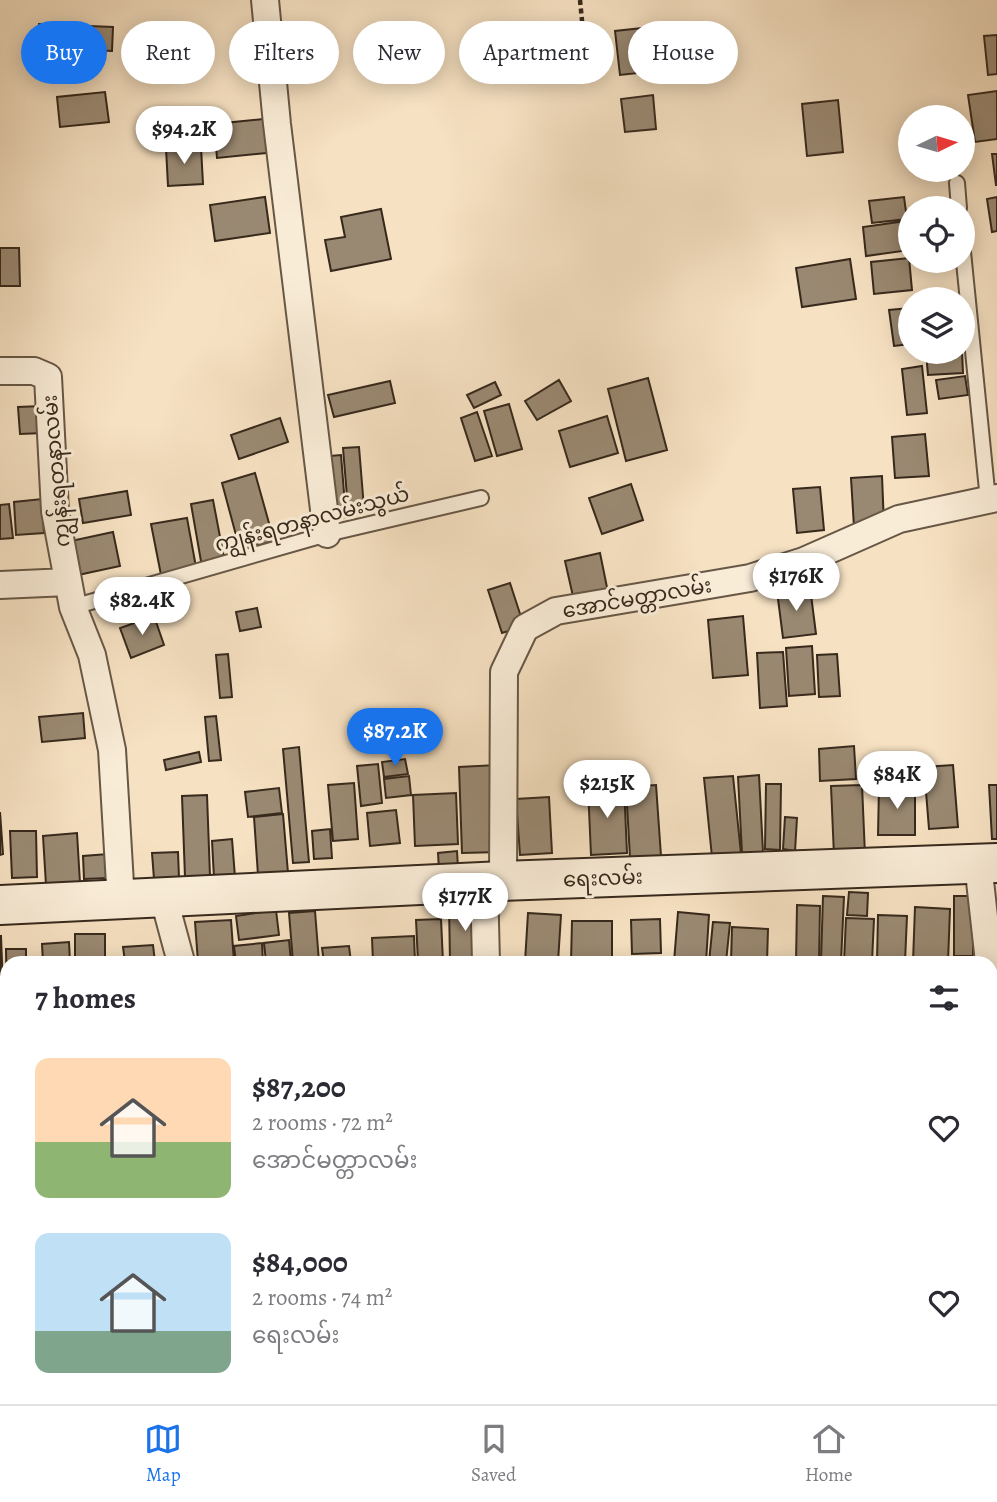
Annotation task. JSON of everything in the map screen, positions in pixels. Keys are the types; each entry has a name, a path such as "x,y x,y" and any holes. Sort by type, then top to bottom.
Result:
{"street":[{"path":"265,0 277,124 327,534"},
{"name":"ကျွန်းရတနာလမ်း","path":"0,371 34,371 48,376 55,511 70,595 92,655 112,750 121,901"},
{"name":"အောင်မတ္တာလမ်း","path":"487,956 494,882 504,671 525,628 556,611 750,578 804,561 898,519 993,499"},
{"path":"0,585 70,595"},
{"path":"987,863 989,956"},
{"name":"ရေးလမ်း","path":"0,905 987,863"},
{"path":"164,899 179,956"}],"lane":[{"path":"957,183 958,196"},
{"path":"966,273 993,499"},
{"name":"ကျွန်းရတနာလမ်းသွယ်","path":"70,595 481,498"}],"path":[{"path":"580,0 582,21"}],"building":[{"path":"107,27 113,27 112,51 107,51"},
{"path":"628,30 628,74 620,75 615,31"},
{"path":"997,35 997,74 988,75 984,36"},
{"path":"997,91 997,139 975,142 975,105 969,105 968,95"},
{"path":"105,92 109,122 60,127 57,97"},
{"path":"653,95 656,129 625,132 621,99"},
{"path":"838,100 843,152 807,156 802,104"},
{"path":"273,118 276,152 217,158 214,124"},
{"path":"201,147 203,184 168,186 166,148"},
{"path":"992,154 997,154 997,185 996,185"},
{"path":"265,197 270,233 215,241 210,205"},
{"path":"997,197 997,231 992,232 987,199"},
{"path":"898,198 898,220 872,223 869,201"},
{"path":"381,209 391,259 331,271 325,240 345,237 341,217"},
{"path":"898,222 898,252 866,256 863,227"},
{"path":"0,248 19,248 20,286 0,286"},
{"path":"850,259 856,299 802,307 796,268"},
{"path":"898,259 898,273 910,273 912,287 898,287 898,291 874,294 871,262"},
{"path":"898,309 898,346 894,346 889,310"},
{"path":"927,364 963,364 963,373 928,375"},
{"path":"922,366 927,413 907,415 902,369"},
{"path":"965,376 968,395 939,399 936,380"},
{"path":"648,378 667,450 626,461 608,389"},
{"path":"559,380 571,401 537,420 525,401"},
{"path":"390,381 395,403 334,417 328,395"},
{"path":"495,382 501,395 474,408 467,395"},
{"path":"509,404 522,449 497,456 484,411"},
{"path":"42,406 43,433 20,434 18,407"},
{"path":"477,412 492,456 475,461 461,418"},
{"path":"607,416 618,453 570,467 559,431"},
{"path":"280,418 288,442 239,459 231,435"},
{"path":"925,434 929,476 895,478 892,437"},
{"path":"359,447 364,508 348,509 343,448"},
{"path":"341,455 346,517 323,519 318,457"},
{"path":"255,473 274,541 240,550 222,483"},
{"path":"882,476 884,525 854,527 851,478"},
{"path":"631,484 643,520 602,534 589,498"},
{"path":"820,487 824,530 797,533 793,489"},
{"path":"127,491 131,515 83,523 79,499"},
{"path":"42,499 44,533 16,535 14,502"},
{"path":"213,500 225,563 202,567 191,504"},
{"path":"9,504 13,538 0,539 0,505"},
{"path":"187,518 198,578 163,585 151,524"},
{"path":"113,532 120,566 78,575 71,541"},
{"path":"600,553 611,607 577,614 565,561"},
{"path":"510,583 524,626 502,633 488,590"},
{"path":"810,587 816,634 783,638 777,591"},
{"path":"257,608 261,627 240,631 236,612"},
{"path":"154,616 164,645 131,658 120,628"},
{"path":"743,616 748,675 713,678 708,620"},
{"path":"812,646 815,694 789,696 786,648"},
{"path":"783,652 787,706 760,708 757,653"},
{"path":"228,654 232,697 220,698 216,655"},
{"path":"837,654 840,696 819,697 817,655"},
{"path":"83,713 85,738 42,742 39,717"},
{"path":"216,716 221,760 209,761 205,717"},
{"path":"854,746 856,779 820,781 819,749"},
{"path":"299,747 309,862 293,863 283,749"},
{"path":"199,752 201,762 166,770 164,760"},
{"path":"909,753 910,779 872,781 871,755"},
{"path":"405,759 408,774 384,777 382,762"},
{"path":"378,764 382,803 361,806 357,766"},
{"path":"497,765 500,852 462,853 459,767"},
{"path":"953,765 958,827 929,829 924,767"},
{"path":"759,775 763,852 742,853 738,777"},
{"path":"409,776 411,795 386,798 384,779"},
{"path":"733,776 741,854 712,857 704,778"},
{"path":"354,783 358,839 333,841 328,785"},
{"path":"766,784 781,784 780,850 765,849"},
{"path":"656,785 661,856 630,858 626,787"},
{"path":"862,785 865,855 834,856 831,786"},
{"path":"989,785 997,785 997,839 992,839"},
{"path":"624,786 627,853 591,855 588,787"},
{"path":"879,786 915,786 915,835 878,835"},
{"path":"279,788 282,813 248,817 245,792"},
{"path":"456,793 458,844 415,846 413,795"},
{"path":"207,795 210,876 185,877 182,796"},
{"path":"549,797 552,853 520,855 516,799"},
{"path":"396,810 400,843 370,846 367,813"},
{"path":"0,812 3,854 0,855"},
{"path":"283,814 288,873 258,875 254,817"},
{"path":"785,817 797,818 795,851 783,849"},
{"path":"330,829 332,858 314,859 312,831"},
{"path":"10,831 36,831 37,877 12,878"},
{"path":"77,833 80,883 46,885 43,836"},
{"path":"232,839 235,877 214,878 212,841"},
{"path":"457,851 458,868 439,870 438,853"},
{"path":"178,852 179,878 154,879 152,853"},
{"path":"108,854 109,878 84,879 83,856"},
{"path":"849,892 868,893 867,916 847,915"},
{"path":"823,896 844,897 841,956 821,956"},
{"path":"954,896 973,896 973,956 954,956"},
{"path":"449,904 480,904 481,956 450,956"},
{"path":"797,905 820,906 819,956 796,956"},
{"path":"915,907 950,909 948,956 913,956"},
{"path":"276,910 279,935 239,940 236,916"},
{"path":"315,911 319,956 293,956 289,913"},
{"path":"678,912 709,915 706,956 674,956"},
{"path":"528,913 561,915 558,956 525,956"},
{"path":"878,915 907,916 905,956 877,956"},
{"path":"846,918 874,919 872,956 844,956"},
{"path":"441,919 443,956 418,956 416,920"},
{"path":"660,919 661,953 632,954 631,920"},
{"path":"231,920 234,956 198,956 195,922"},
{"path":"572,921 612,921 612,956 571,956"},
{"path":"713,922 730,923 727,956 710,956"},
{"path":"732,927 768,929 767,956 731,956"},
{"path":"75,934 105,934 105,956 75,956"},
{"path":"414,936 415,956 373,956 372,938"},
{"path":"289,940 290,956 265,956 264,943"},
{"path":"69,942 70,956 43,956 42,944"},
{"path":"262,943 263,956 235,956 234,946"},
{"path":"153,945 154,956 124,956 123,947"},
{"path":"349,946 350,956 323,956 322,948"},
{"path":"6,949 26,949 26,956 6,956"}]}
